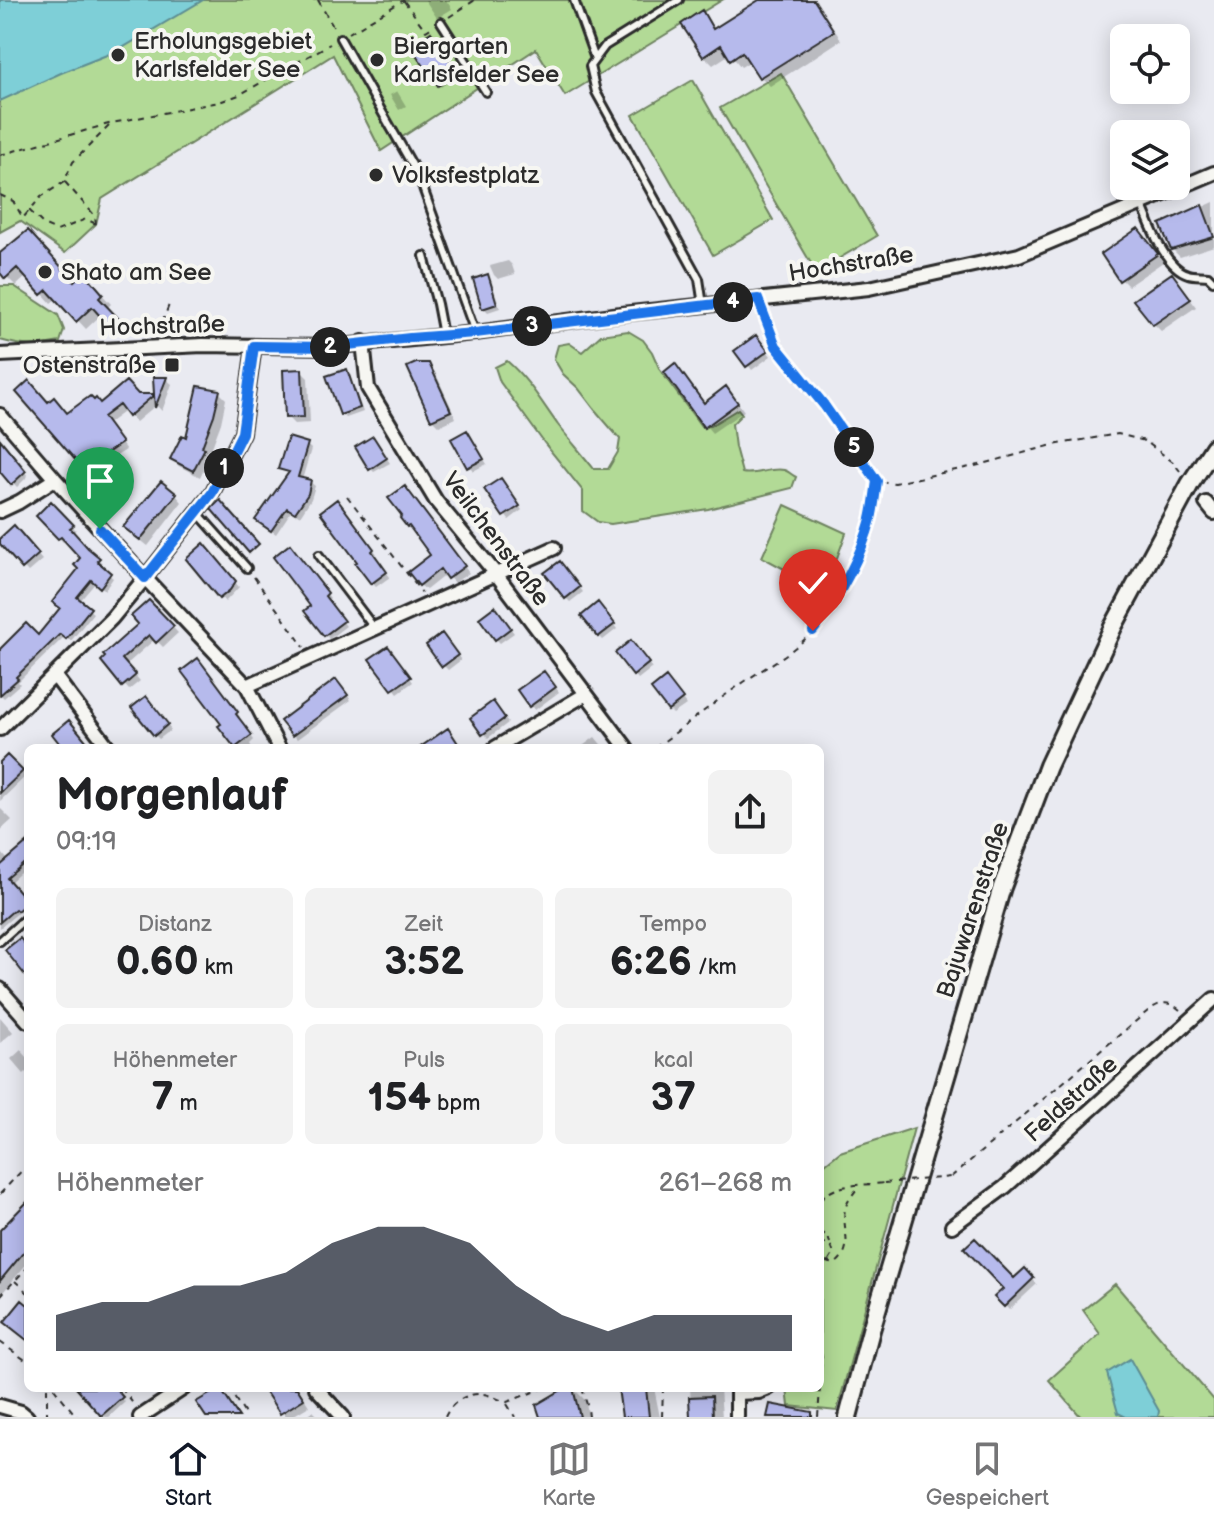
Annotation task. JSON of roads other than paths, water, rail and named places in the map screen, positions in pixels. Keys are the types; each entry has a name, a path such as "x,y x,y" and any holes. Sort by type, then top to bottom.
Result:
{"main road":[{"name":"Bajuwarenstraße","path":"848,1417 1002,887 1048,766 1113,627 1190,484 1214,447"}],"street":[{"name":"Hochstraße","path":"0,355 203,345 330,347 869,288 1019,255 1214,173"},
{"name":"Veilchenstraße","path":"363,342 368,388 436,501 496,574 624,744"},
{"path":"0,729 112,618 212,493 242,433 254,346"},
{"path":"0,415 145,578 247,686 277,744"},
{"path":"0,511 55,479"},
{"path":"247,686 554,548"},
{"path":"54,675 106,744"},
{"path":"502,744 586,694"},
{"path":"0,989 24,1016"},
{"name":"Feldstraße","path":"952,1226 1005,1187 1214,999"},
{"path":"141,1416 178,1392"},
{"path":"320,1392 343,1417"},
{"path":"737,1392 737,1417"},
{"path":"0,1406 27,1417"}],"lane":[{"path":"574,0 595,59"},
{"path":"679,0 605,46 590,66 596,92 699,279 703,305"},
{"path":"441,22 486,92"},
{"path":"340,38 419,177 475,333"},
{"path":"1141,203 1155,237 1177,268 1188,274 1208,276 1213,281"},
{"path":"424,256 443,335"},
{"path":"758,299 776,346 824,405"},
{"path":"197,512 247,568"},
{"path":"319,555 375,629"},
{"path":"0,941 24,920"}],"water":[{"path":"0,0 203,0 117,51 0,101"},
{"path":"1130,1359 1159,1411 1158,1417 1126,1417 1118,1413 1107,1373"}],"place":[{"name":"Erholungsgebiet Karlsfelder See","path":"118,55"},
{"name":"Biergarten Karlsfelder See","path":"377,60"},
{"name":"Volksfestplatz","path":"376,175"},
{"name":"Shato am See","path":"45,272"},
{"name":"Ostenstraße","path":"172,365"}]}
